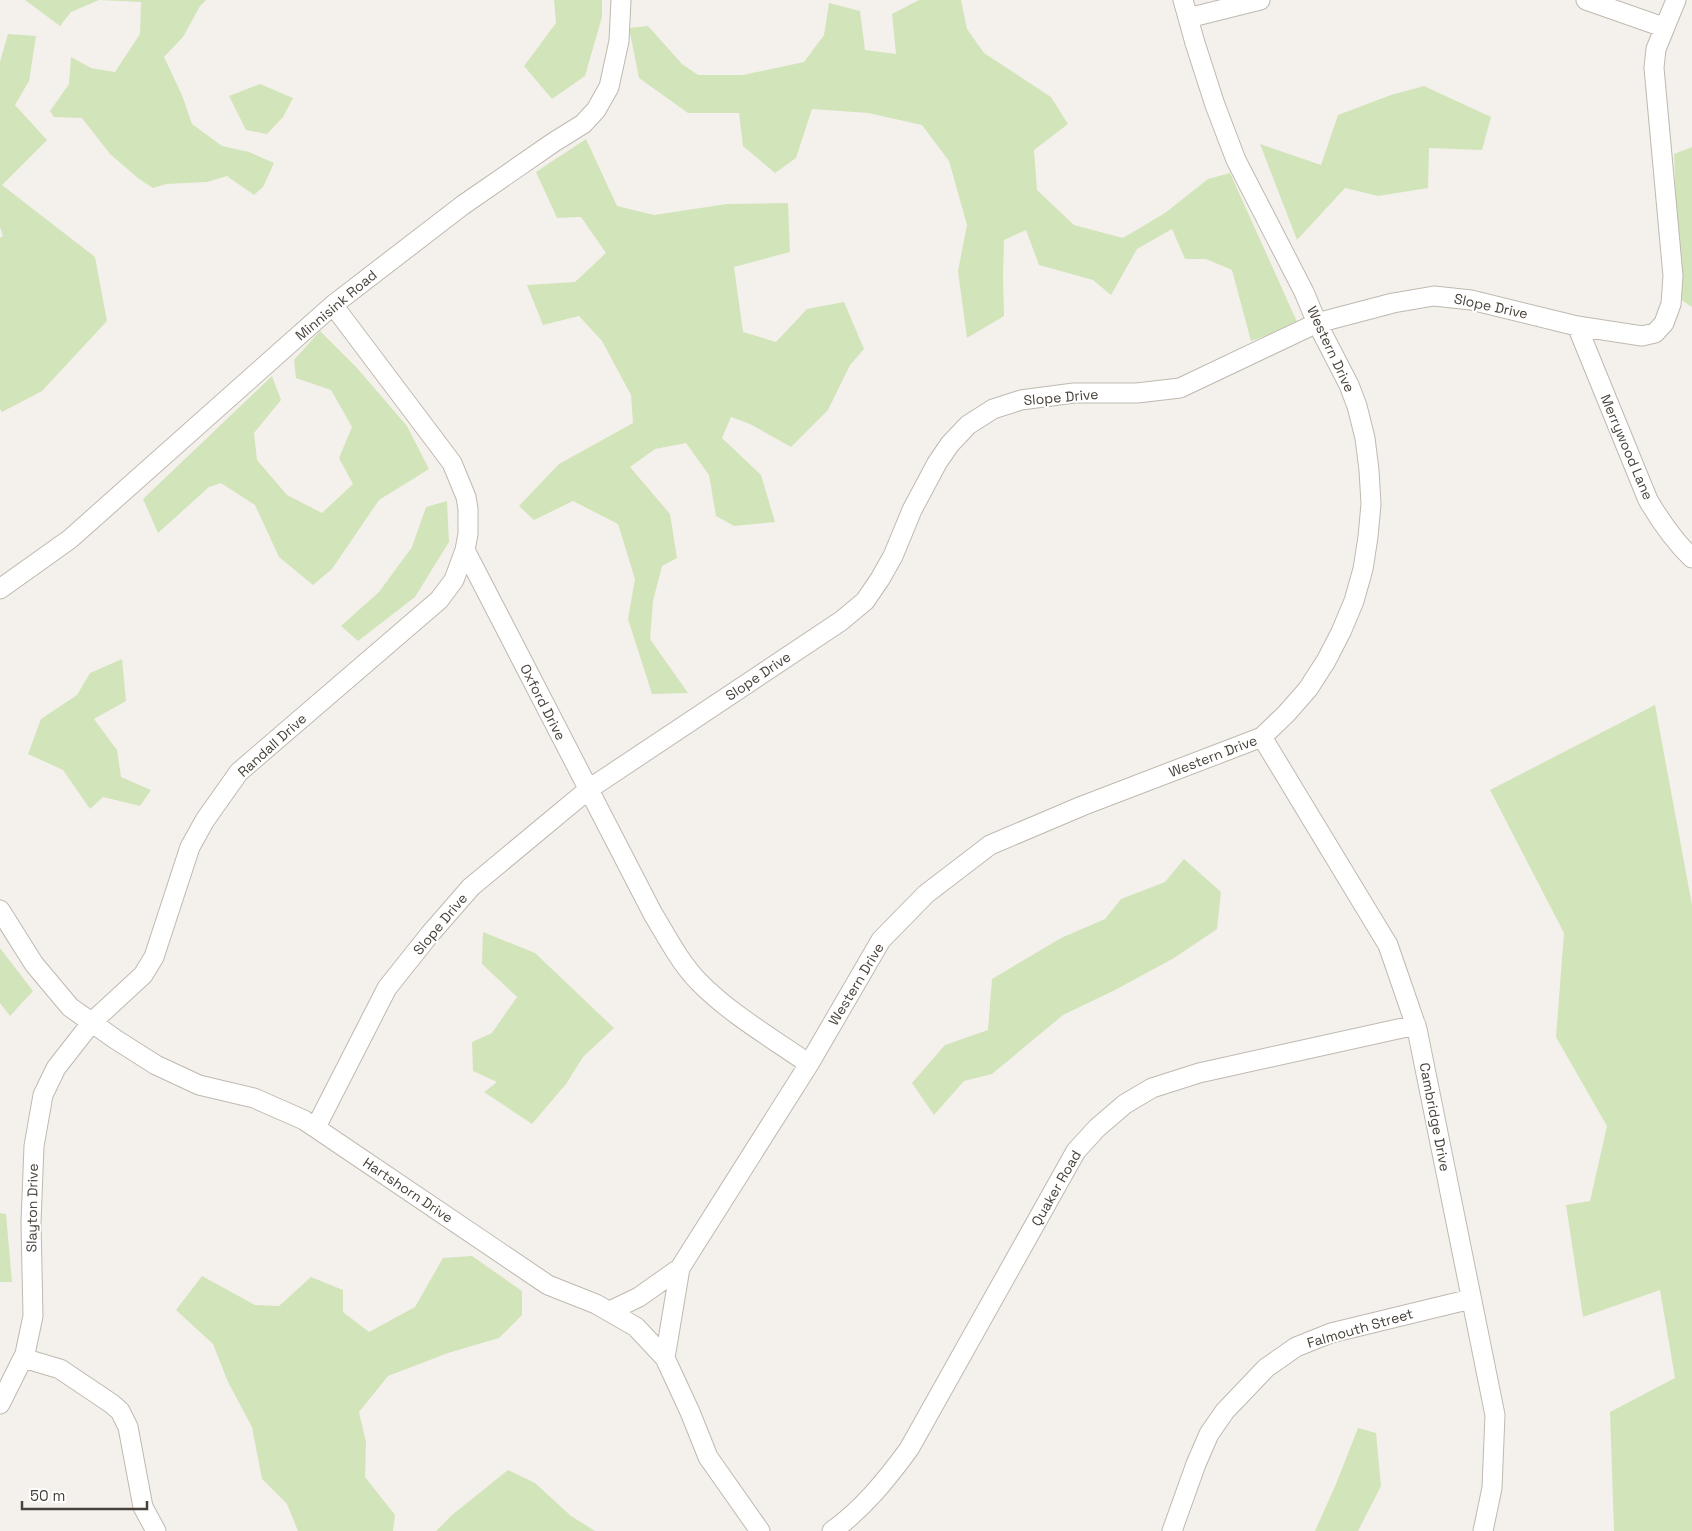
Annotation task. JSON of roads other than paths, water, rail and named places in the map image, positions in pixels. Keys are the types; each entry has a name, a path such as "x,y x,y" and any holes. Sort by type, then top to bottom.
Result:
{"street":[{"name":"Minnisink Road","path":"0,589 70,540 333,305 463,205 583,124 596,110 608,87 619,41 621,0"},
{"path":"1186,9 1260,0"},
{"path":"1586,0 1663,27"},
{"name":"Slope Drive","path":"316,1127 388,988 430,934 471,887 589,789 841,621 865,601 893,556 912,510 937,463 950,444 968,425 993,410 1021,400 1074,393 1137,394 1180,388 1317,323 1393,303 1434,296 1471,300 1576,326 1642,336 1655,333 1664,323 1671,304 1673,276 1654,68 1656,49 1663,27 1676,0"},
{"name":"Western Drive","path":"610,1311 639,1297 680,1268 809,1064 882,940 926,894 990,845 1082,806 1262,737 1292,708 1308,688 1326,661 1341,632 1354,601 1363,569 1368,536 1371,504 1370,470 1365,438 1357,406 1349,385 1317,323 1304,292 1236,160 1215,105 1186,9"},
{"path":"333,305 452,463 466,497 468,509 468,534 465,550"},
{"name":"Merrywood Lane","path":"1576,326 1648,500 1673,537 1692,558"},
{"name":"Oxford Drive","path":"465,550 653,914 675,952 698,980 724,1004 809,1064"},
{"name":"Randall Drive","path":"92,1022 142,975 154,956 190,847 205,820 239,772 439,600 454,580 465,550"},
{"name":"Cambridge Drive","path":"1262,737 1388,945 1416,1025 1495,1415 1492,1488 1483,1531"},
{"name":"Hartshorn Drive","path":"0,910 34,964 70,1007 156,1065 199,1085 254,1098 304,1120 548,1286 610,1311 636,1327 665,1358 708,1457 760,1531"},
{"name":"Slayton Drive","path":"0,1404 23,1358 32,1316 30,1222 33,1156 43,1095 56,1068 92,1022"},
{"name":"Quaker Road","path":"832,1531 844,1522 884,1483 909,1449 1076,1151 1097,1128 1125,1104 1152,1088 1199,1073 1416,1025"},
{"name":"Western Drive","path":"665,1358 680,1268"},
{"name":"Falmouth Street","path":"1172,1531 1209,1434 1225,1410 1266,1368 1296,1347 1331,1333 1471,1299"},
{"path":"23,1358 60,1369 120,1411 128,1427 144,1507 156,1531"}]}
